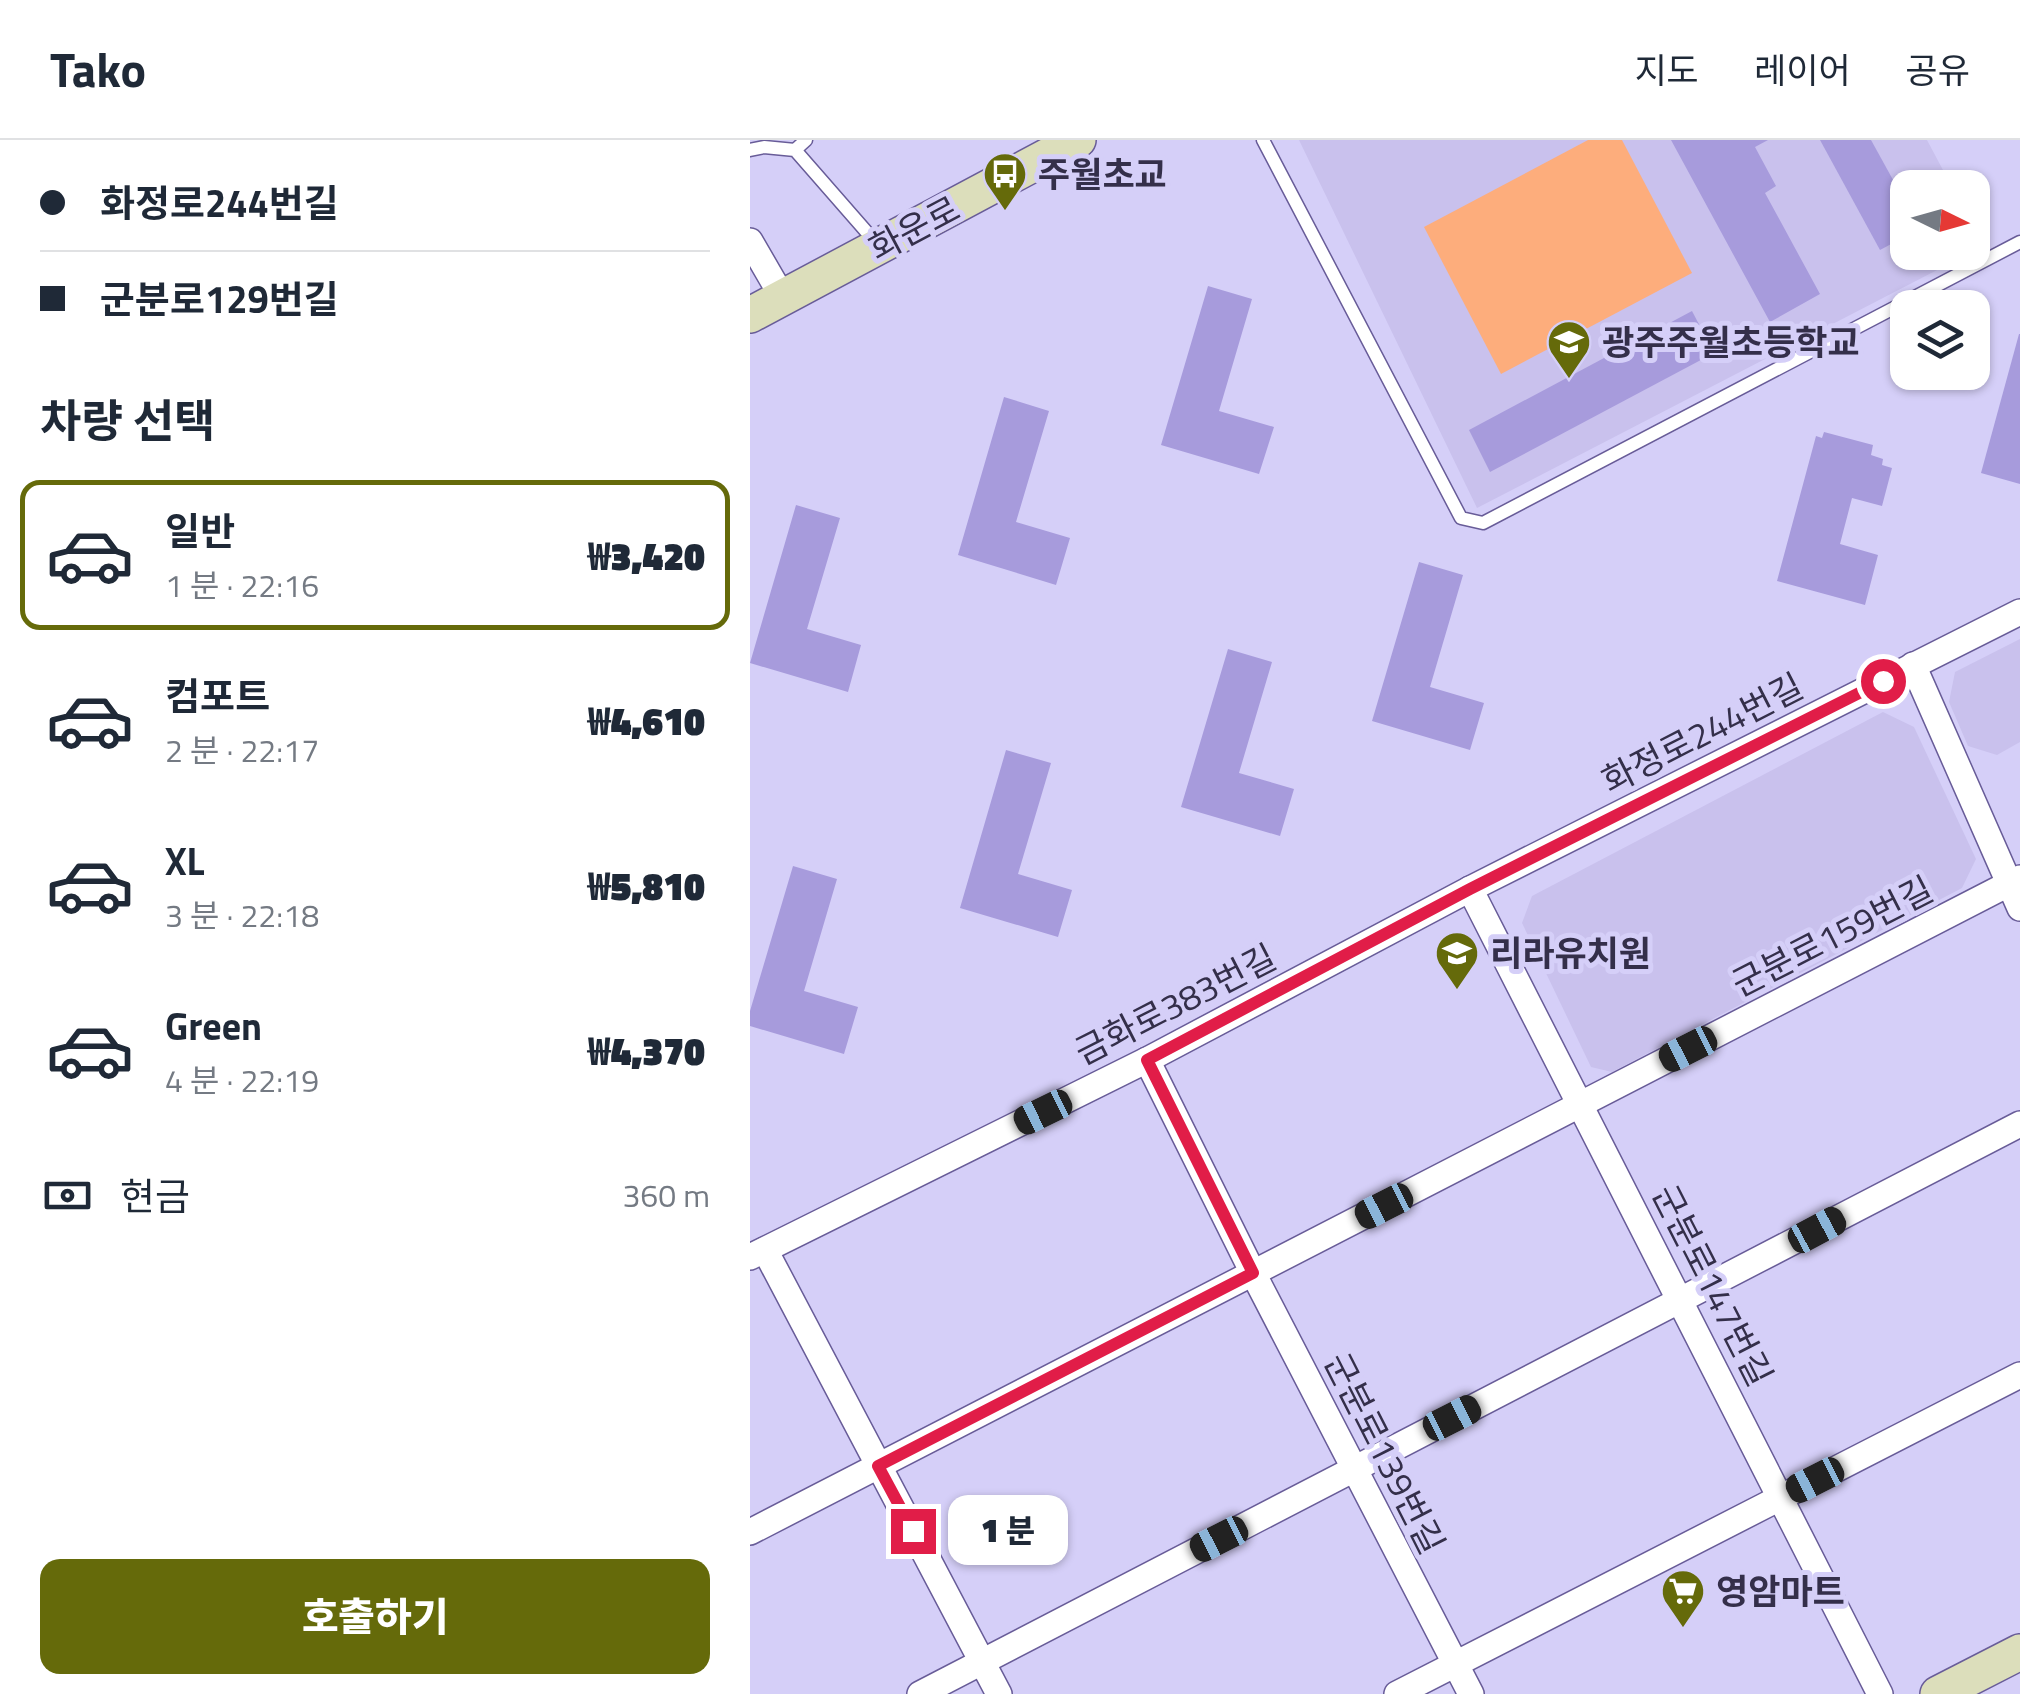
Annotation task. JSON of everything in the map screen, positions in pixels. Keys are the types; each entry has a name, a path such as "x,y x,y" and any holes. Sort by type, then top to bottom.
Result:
{"street":[{"name":"화운로","path":"750,315 1078,140"},
{"path":"750,241 783,298"},
{"name":"화정로244번길","path":"1470,889 2020,612"},
{"path":"1913,666 2014,881 2020,908"},
{"name":"군분로159번길","path":"1582,1104 2014,881"},
{"name":"금화로383번길","path":"758,1254 1147,1060 1470,889"},
{"name":"군분로147번길","path":"1470,889 1880,1694"},
{"name":"군분로139번길","path":"1147,1060 1470,1694"},
{"path":"750,1532 1582,1104"},
{"path":"920,1694 2020,1124"},
{"path":"758,1254 878,1466 999,1694"},
{"path":"1398,1694 2020,1376"},
{"path":"1938,1694 2020,1652"}],"lane":[{"path":"794,150 806,140"},
{"path":"1263,140 1461,518 1482,524 2020,242"},
{"path":"750,150 794,150 880,247"}],"shaded area":[{"name":"광주주월초등학교","path":"1299,140 1927,140 1943,170 1890,170 1890,270 1937,270 1898,290 1890,290 1890,294 1477,508"},
{"path":"1588,140 1622,140 1692,273 1501,374 1424,227"},
{"path":"2020,639 2020,742 1997,755 1968,746 1949,702 1955,672"},
{"path":"1883,712 1914,727 1976,859 1962,888 1612,1072 1591,1067 1522,923 1532,896"}],"building":[{"path":"1671,140 1768,140 1755,147 1776,186 1765,193 1820,294 1770,322"},
{"path":"1820,140 1871,140 1890,174 1890,245 1880,250"},
{"path":"1208,286 1252,299 1219,411 1274,427 1259,474 1161,445"},
{"path":"1692,311 1714,353 1490,472 1469,430"},
{"path":"2020,334 2020,484 1981,473"},
{"path":"1004,397 1049,411 1016,522 1070,538 1056,585 958,555"},
{"path":"1824,432 1873,445 1871,455 1892,468 1882,506 1852,498 1840,544 1878,555 1865,605 1777,581 1816,436 1822,438"},
{"path":"796,505 840,518 807,629 861,645 848,692 750,663"},
{"path":"1419,562 1463,575 1430,687 1484,703 1470,750 1372,721"},
{"path":"1228,649 1272,662 1239,773 1294,789 1280,836 1181,807"},
{"path":"1006,750 1051,763 1018,874 1072,890 1058,937 960,908"},
{"path":"793,866 837,879 804,991 858,1007 844,1054 750,1026 750,1011"}],"place":[{"name":"주월초교","path":"1005,212"},
{"name":"광주주월초등학교","path":"1569,380"},
{"name":"리라유치원","path":"1457,991"},
{"name":"영암마트","path":"1683,1629"}],"route":[{"path":"913,1531 878,1466 1253,1273 1147,1060 1470,889 1883,681"}]}
